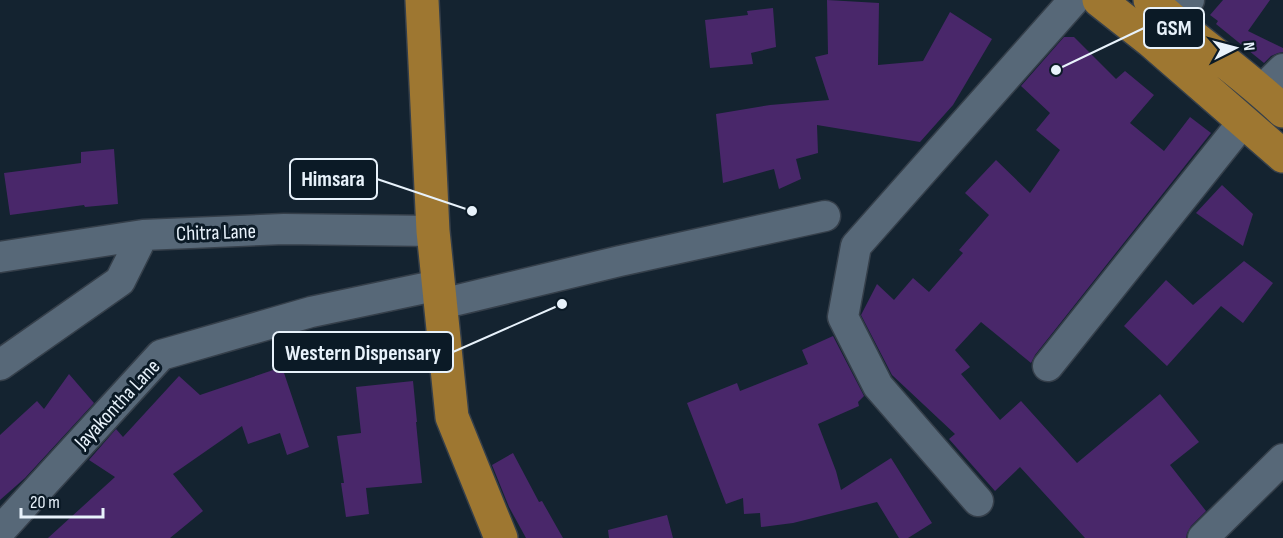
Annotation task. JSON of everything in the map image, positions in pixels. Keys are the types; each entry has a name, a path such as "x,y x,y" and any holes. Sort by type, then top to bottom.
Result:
{"main road":[{"path":"422,0 433,231 452,417 501,538"},
{"path":"1099,0 1151,41 1283,156"},
{"path":"1170,6 1276,90"}],"street":[{"path":"978,501 878,386 843,317 856,246 1074,0"},
{"path":"1048,366 1243,122"},
{"name":"Jayakontha Lane","path":"0,531 161,355 311,312 440,294 620,261 825,216"},
{"name":"Chitra Lane","path":"0,257 144,235 284,229 433,231"},
{"path":"0,365 120,281 144,235"},
{"path":"1203,538 1283,459"}],"building":[{"path":"827,0 879,3 878,65 923,61 950,12 992,39 953,105 920,142 817,125 818,153 796,159 801,179 779,189 774,169 723,183 716,114 770,105 829,100 815,57 828,54"},
{"path":"1223,0 1270,0 1248,31 1283,48 1283,52 1271,56 1264,63 1216,24 1218,21 1210,15"},
{"path":"773,8 776,47 751,53 753,64 710,68 705,20 748,15 747,11"},
{"path":"1064,37 1074,37 1116,79 1125,71 1154,95 1130,123 1164,151 1190,117 1211,133 1031,363 981,322 955,350 970,367 961,374 1000,420 1021,401 1077,463 1160,394 1199,442 1170,465 1206,511 1191,526 1186,538 1085,538 1020,467 995,491 949,439 955,434 892,375 861,315 877,284 894,300 913,278 929,292 963,253 959,250 989,215 965,193 996,160 1030,193 1060,150 1036,130 1050,113 1021,86"},
{"path":"114,149 118,204 85,207 84,205 10,215 4,173 81,163 81,152"},
{"path":"1222,185 1253,214 1243,246 1196,213"},
{"path":"1244,261 1273,283 1243,323 1221,306 1167,366 1124,326 1166,280 1193,305"},
{"path":"833,336 864,396 858,402 859,406 818,424 841,490 891,458 932,523 908,538 899,538 877,502 793,523 761,527 760,513 744,514 743,498 726,504 687,403 737,383 740,391 808,364 802,350"},
{"path":"282,367 309,447 287,455 280,433 248,444 242,426 173,474 203,511 170,538 48,538 115,477 89,460 116,429 123,437 179,376 200,395"},
{"path":"69,374 94,403 25,478 0,500 0,435 37,401 44,409"},
{"path":"413,381 422,483 366,488 369,514 346,517 337,436 361,433 356,387"},
{"path":"513,453 539,502 542,501 563,538 526,538 509,507 492,465"},
{"path":"667,515 673,538 609,538 608,530"}],"place":[{"name":"GSM","path":"1056,70"},
{"name":"Himsara","path":"472,211"},
{"name":"Western Dispensary","path":"562,304"}]}
